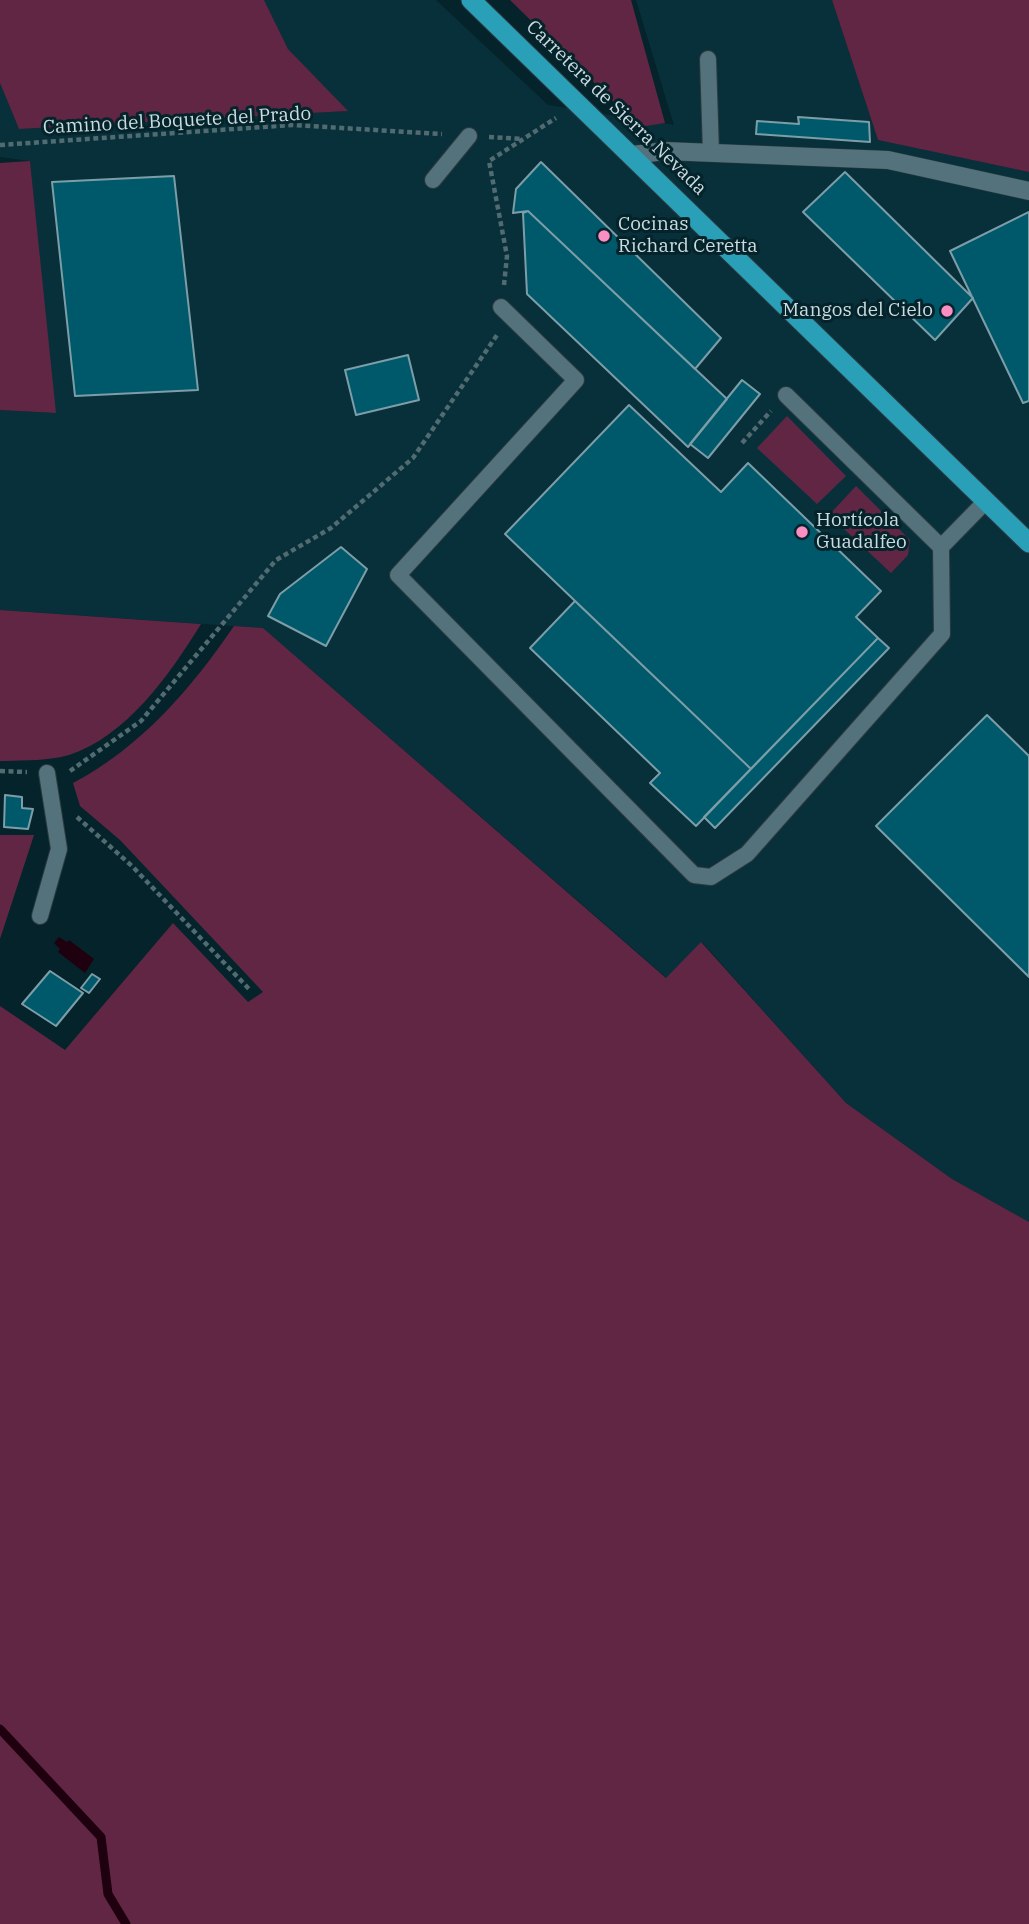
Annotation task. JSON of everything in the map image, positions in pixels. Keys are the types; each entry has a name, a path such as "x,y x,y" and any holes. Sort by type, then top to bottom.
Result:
{"highway":[{"name":"Carretera de Sierra Nevada","path":"471,0 1029,543"}],"street":[{"path":"632,155 665,151 888,160 1029,191"}],"lane":[{"path":"708,59 710,153"},
{"path":"433,180 469,136"},
{"path":"501,307 576,380 398,575 694,875 711,877 747,853 942,634 941,547 986,500"},
{"path":"786,395 941,547"},
{"path":"40,916 59,849 47,773"}],"path":[{"path":"0,771 67,773 141,721 276,560 331,527 413,458 498,335 508,256 489,161 578,103"},
{"name":"Camino del Boquete del Prado","path":"0,145 292,125 523,139"},
{"path":"742,443 786,395"},
{"path":"50,799 99,834 249,989"}],"shaded area":[{"path":"0,0 264,0 288,49 348,111 19,129 0,83"},
{"path":"264,0 436,0 548,105 674,125 636,0 832,0 878,140 1029,172 1029,1222 952,1179 846,1103 702,942 667,978 263,628 0,610 0,410 55,413 30,161 0,157 0,83 19,129 347,111 288,49"},
{"path":"510,0 631,0 665,123 639,127"},
{"path":"832,0 1029,0 1029,172 878,140"},
{"path":"30,161 56,413 0,410 0,163"},
{"path":"787,416 846,476 817,504 757,448"},
{"path":"856,486 910,540 908,555 891,573 829,515"},
{"path":"0,610 201,624 161,682 110,734 69,755 0,761"},
{"path":"234,626 263,628 666,978 701,942 846,1103 952,1179 1029,1222 1029,1924 0,1924 0,1006 65,1050 173,923 248,1002 263,992 120,840 80,806 73,783 121,752 163,715 201,672"},
{"path":"0,835 34,835 0,939"},
{"path":"59,937 67,942 69,940 94,959 85,973 58,952 60,949 54,943"}],"building":[{"path":"798,117 869,122 870,142 756,134 757,121 799,124"},
{"path":"541,162 721,338 695,369 528,211 513,213 516,189"},
{"path":"845,172 973,298 935,340 803,212"},
{"path":"174,176 198,390 75,396 52,182"},
{"path":"528,211 727,399 688,447 527,294 523,213"},
{"path":"1029,212 1029,401 1023,403 950,251"},
{"path":"408,355 419,400 356,415 345,370"},
{"path":"742,380 760,394 708,458 690,444"},
{"path":"629,405 721,492 748,463 881,591 856,617 878,638 751,769 505,534"},
{"path":"341,547 367,569 326,646 268,616 280,594"},
{"path":"575,601 751,769 696,826 650,783 660,773 530,648"},
{"path":"878,638 889,648 715,828 704,817"},
{"path":"987,715 1029,756 1029,977 876,826"},
{"path":"5,795 22,797 22,808 33,809 28,829 4,827"},
{"path":"50,971 83,993 56,1026 22,1004"},
{"path":"92,974 100,979 89,993 81,988"}],"waterway":[{"path":"0,1729 101,1837 108,1894 126,1924"}],"place":[{"name":"Cocinas Richard Ceretta","path":"604,236"},
{"name":"Mangos del Cielo","path":"947,311"},
{"name":"Hortícola Guadalfeo","path":"802,532"}]}
